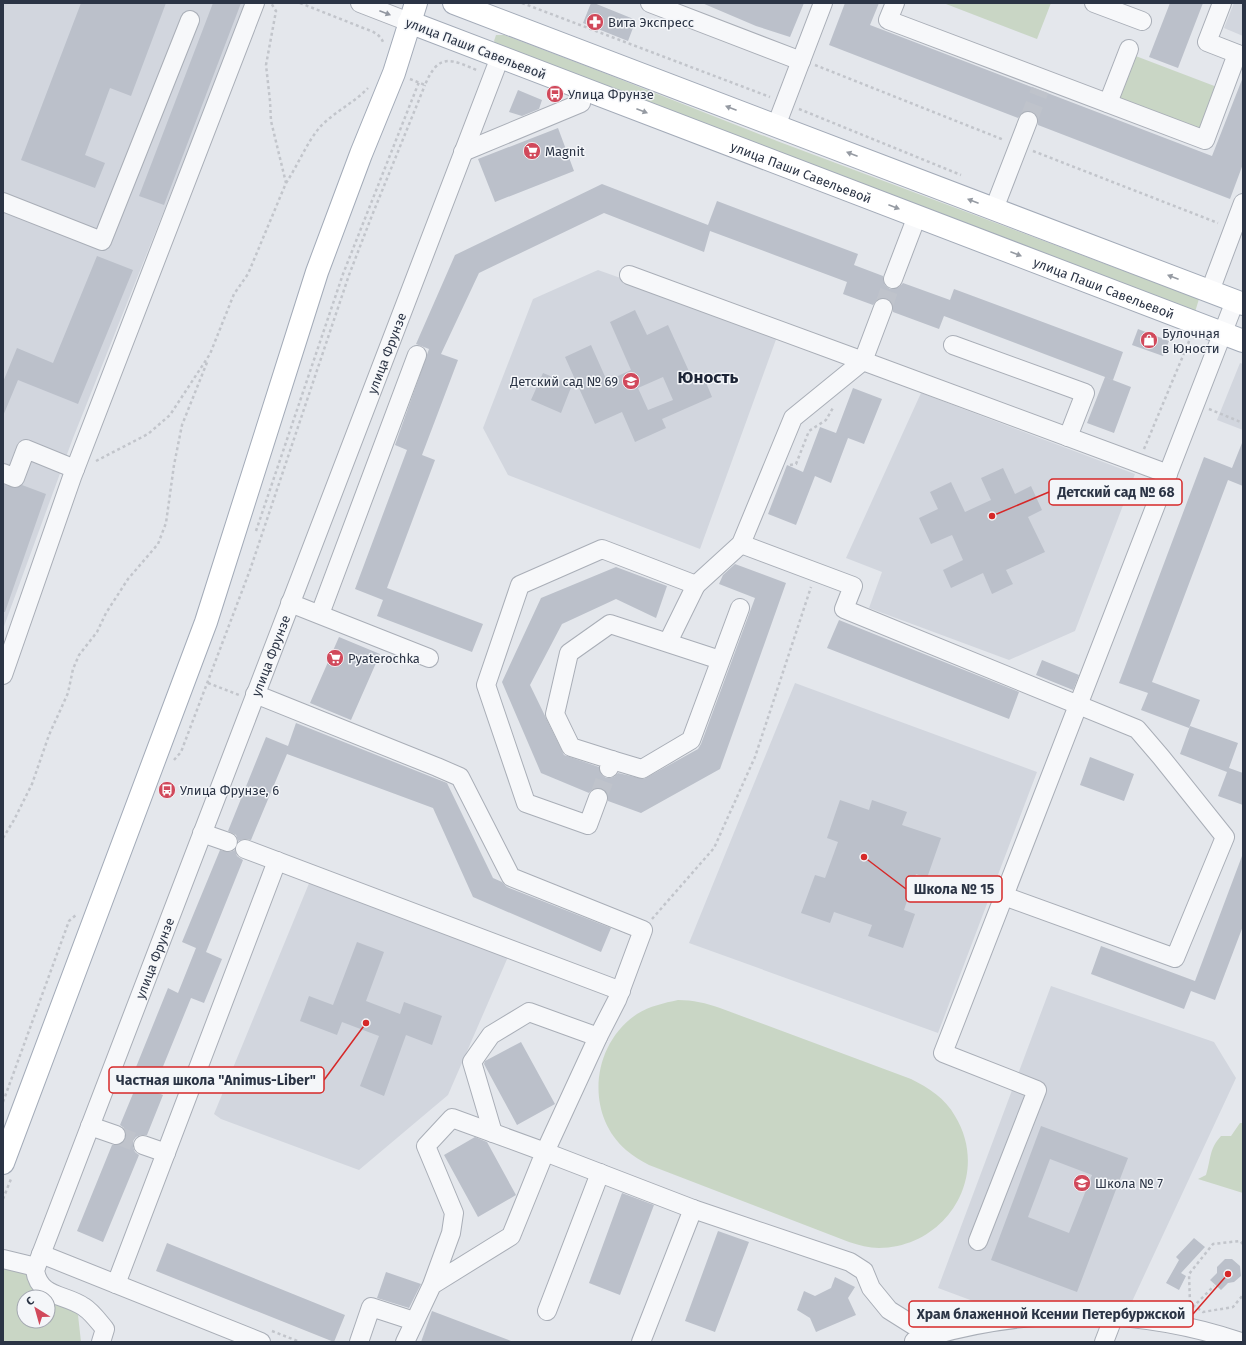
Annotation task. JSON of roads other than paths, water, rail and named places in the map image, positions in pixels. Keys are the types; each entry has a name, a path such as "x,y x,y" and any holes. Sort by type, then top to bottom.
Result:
{"main road":[{"path":"454,3 1239,302"},
{"name":"улица Паши Савельевой","path":"413,13 500,57 1243,341"},
{"path":"3,1164 206,622 317,272 361,154 394,73 413,13"}],"street":[{"path":"3,675 74,473 256,3"},
{"name":"улица Паши Савельевой","path":"360,3 413,13"},
{"path":"650,3 801,61"},
{"path":"776,126 824,3"},
{"path":"895,3 888,20 1042,85 1108,103 1205,140 1240,55 1207,42 1222,3"},
{"path":"1094,3 1142,21"},
{"path":"3,202 102,241 190,20"},
{"path":"1108,103 1129,49"},
{"name":"улица Фрунзе","path":"39,1260 500,57"},
{"path":"463,152 580,103"},
{"path":"994,209 1028,121"},
{"path":"1210,291 1238,228 1243,203"},
{"path":"893,279 917,216"},
{"path":"629,275 1168,474"},
{"path":"978,1241 1038,1090 943,1053 1223,333 1239,302"},
{"path":"668,642 696,585 742,544 793,418 863,361 883,308"},
{"path":"953,344 1085,393 1068,437"},
{"path":"320,614 417,355"},
{"path":"382,364 410,374"},
{"path":"3,473 15,478 26,449 74,473"},
{"path":"742,544 853,586 844,609 1138,729 1225,837 1175,958 1004,896"},
{"path":"598,798 588,826 526,803 486,685 520,585 602,549 696,585"},
{"path":"290,603 429,658"},
{"path":"720,660 610,624 569,653 555,714 571,746 611,764 642,769 691,740 740,608"},
{"path":"254,698 460,777 511,877 643,930 621,991 545,1152 511,1236 432,1285"},
{"path":"202,833 228,842"},
{"path":"245,849 621,991"},
{"path":"116,1284 277,861"},
{"path":"493,1133 472,1062 491,1035 529,1012 598,1037"},
{"path":"405,1342 432,1285 452,1232 454,1213 426,1146 452,1118 693,1209 850,1262 864,1271 871,1288 889,1310 916,1327 918,1340 969,1326 1022,1317 1074,1314 1146,1319 1181,1325 1241,1342"},
{"path":"90,1126 116,1135"},
{"path":"143,1145 166,1153"},
{"path":"547,1311 600,1173"},
{"path":"641,1342 693,1209"},
{"path":"3,1259 39,1260 116,1284 266,1336"},
{"path":"39,1260 35,1270 38,1281 45,1290 85,1307 107,1338"},
{"path":"358,1342 371,1307 414,1321"},
{"path":"1104,1342 1114,1316"}],"tunnel":[{"path":"1028,121 1040,90"},
{"path":"883,308 893,279"},
{"path":"598,798 609,768"},
{"path":"116,1135 143,1145"}],"place":[{"name":"Вита Экспресс","path":"595,22"},
{"name":"Улица Фрунзе","path":"555,94"},
{"name":"Magnit","path":"532,151"},
{"name":"Булочная в Юности","path":"1149,340"},
{"name":"Детский сад № 69","path":"631,381"},
{"name":"Детский сад № 68","path":"992,516"},
{"name":"Pyaterochka","path":"335,658"},
{"name":"Улица Фрунзе, 6","path":"167,790"},
{"name":"Школа № 15","path":"864,857"},
{"name":"Частная школа \"Animus-Liber\"","path":"366,1023"},
{"name":"Школа № 7","path":"1082,1183"},
{"name":"Храм блаженной Ксении Петербуржской","path":"1228,1274"}],"district":[{"name":"Юность","path":"708,377"}]}
